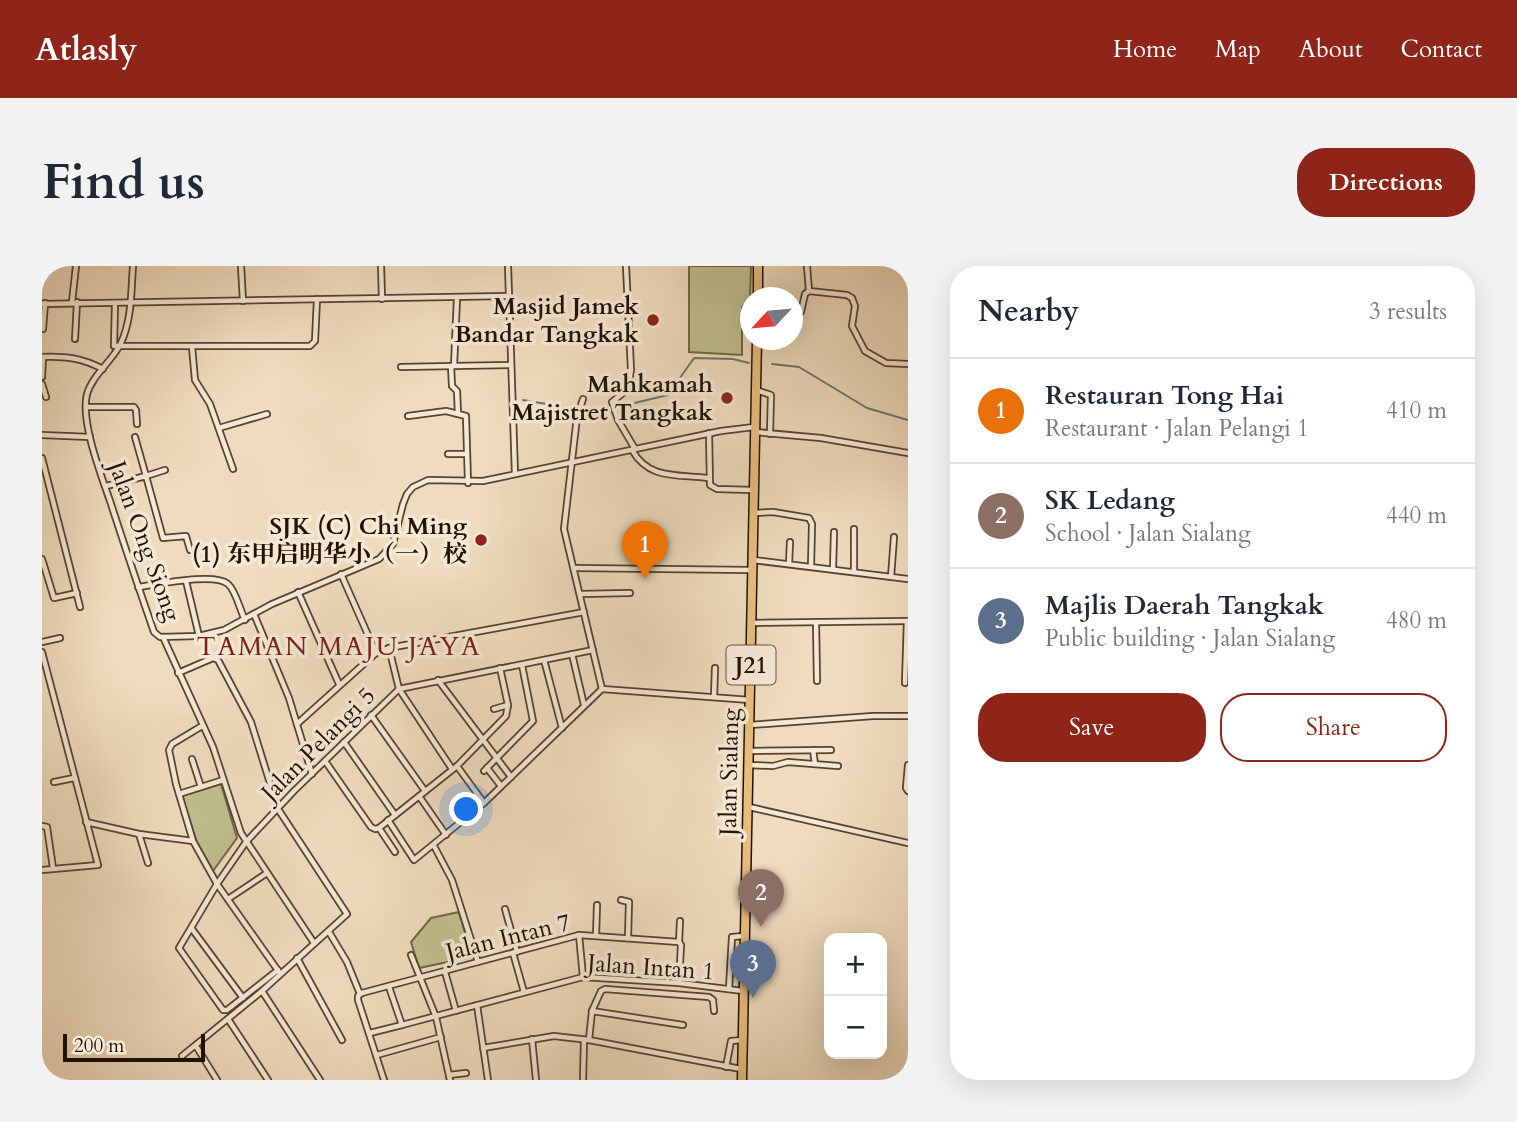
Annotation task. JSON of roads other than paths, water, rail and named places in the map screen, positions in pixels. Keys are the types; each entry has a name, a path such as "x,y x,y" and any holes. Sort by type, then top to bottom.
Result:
{"main road":[{"path":"758,266 758,287"},
{"name":"Jalan Sialang","path":"742,1080 757,350"}],"street":[{"path":"75,339 76,266"},
{"name":"Jalan Ong Siong","path":"133,266 131,303 125,332 119,346 89,390 86,407 90,437 138,587 154,632 163,637 199,636 224,630 298,592 375,561 389,549 396,537 403,504 413,487 433,479 468,483 570,464 709,433 755,430 908,453"},
{"path":"241,266 243,301"},
{"path":"381,266 382,299"},
{"path":"508,266 515,474"},
{"path":"626,266 631,370 628,389 614,399 614,410 638,460 649,470 708,478"},
{"path":"807,266 809,291"},
{"path":"803,303 805,294 809,291"},
{"path":"809,291 850,296 855,306 852,326 865,351 886,363 908,364"},
{"path":"43,329 43,304 508,296"},
{"path":"457,298 452,386 457,391 458,414"},
{"path":"115,303 114,346 310,346 315,341 317,299"},
{"path":"192,347 195,380 210,404 233,469"},
{"path":"42,377 42,357 76,358 103,369"},
{"path":"401,367 511,365"},
{"path":"42,384 46,397"},
{"path":"756,390 771,395 771,434"},
{"path":"583,398 577,417 570,464 564,529 602,689"},
{"path":"86,407 134,407 137,424"},
{"path":"408,416 446,411 467,417 468,483"},
{"path":"219,428 267,414"},
{"path":"709,433 710,485 714,489 754,490"},
{"path":"42,435 90,437"},
{"path":"135,437 163,538 186,536 190,551"},
{"path":"449,454 467,454"},
{"path":"42,458 80,607"},
{"path":"106,486 165,470"},
{"path":"754,513 773,512 808,518 812,523 811,566"},
{"path":"854,572 855,529"},
{"path":"833,569 834,532"},
{"path":"891,577 894,537"},
{"path":"789,564 790,542"},
{"path":"42,559 54,598 77,593"},
{"path":"752,560 908,579"},
{"path":"574,568 752,570"},
{"path":"341,574 376,653"},
{"path":"138,587 204,579 223,582 230,587 245,620"},
{"path":"186,581 199,636"},
{"path":"298,592 339,685"},
{"path":"580,594 630,593"},
{"path":"297,724 376,653 389,648 584,612"},
{"path":"254,614 289,698 312,774"},
{"path":"751,623 907,621 905,683"},
{"path":"816,622 817,681"},
{"path":"163,637 213,747 235,820 246,842 314,943"},
{"path":"42,642 60,638"},
{"path":"389,648 399,689 484,803"},
{"name":"Jalan Pelangi 5","path":"243,998 223,1010 181,954 180,947 217,884 246,842 371,715 399,689 593,650"},
{"path":"42,652 98,865 42,870"},
{"path":"572,654 584,706"},
{"path":"178,673 213,658 218,659 251,722 278,809 348,914 297,958 243,998 191,929"},
{"path":"544,660 562,728"},
{"path":"502,786 486,770 533,721 522,665"},
{"path":"325,761 371,827 379,828 455,767 506,716 508,705 499,668"},
{"path":"714,697 715,668"},
{"path":"438,680 511,777"},
{"path":"388,820 414,860 484,803 602,689 750,700"},
{"path":"494,709 508,705"},
{"path":"371,715 425,792"},
{"path":"749,724 908,716"},
{"path":"202,726 172,744 169,750 193,841 217,884 279,972"},
{"path":"344,742 395,815"},
{"path":"813,750 815,764"},
{"path":"749,751 831,750"},
{"path":"192,759 201,787"},
{"path":"748,765 773,766 788,762 838,766"},
{"path":"908,765 908,791"},
{"path":"54,782 74,778"},
{"path":"179,794 223,780"},
{"path":"419,796 446,835"},
{"path":"748,807 908,844"},
{"path":"86,822 139,834 193,841"},
{"path":"42,826 47,827 49,833 53,868"},
{"path":"379,828 395,852"},
{"path":"139,834 148,863"},
{"path":"434,846 456,889 478,962"},
{"path":"228,899 267,873"},
{"path":"621,900 629,902 628,938"},
{"path":"596,936 597,905"},
{"path":"505,909 524,993"},
{"path":"679,983 680,921"},
{"path":"329,932 347,962 360,994 359,1002 384,1080"},
{"path":"579,935 583,977"},
{"name":"Jalan Intan 7","path":"360,994 579,935 678,942"},
{"path":"729,989 732,937 745,936"},
{"path":"411,955 436,1017 449,1079 466,1073"},
{"path":"297,958 342,1040"},
{"path":"181,1056 262,991 279,972"},
{"path":"445,972 456,1011"},
{"name":"Jalan Intan 1","path":"370,1033 583,977 679,983 744,991"},
{"path":"389,987 402,1025"},
{"path":"583,1080 586,1040 592,1011 601,991 605,989 709,997 713,1000 714,1010"},
{"path":"262,991 320,1080"},
{"path":"477,1005 488,1080"},
{"path":"592,1011 683,1025"},
{"path":"228,1018 268,1080"},
{"path":"483,1048 554,1036 742,1069"},
{"path":"377,1055 441,1037"},
{"path":"531,1039 536,1080"},
{"path":"726,1067 732,1041 743,1040"},
{"path":"196,1046 217,1080"}],"waterway":[{"path":"583,414 600,417 626,405 668,395 694,358 733,359 749,363"},
{"path":"772,364 799,367 867,408 908,420"},
{"path":"523,400 564,407 576,412"}],"place":[{"name":"Masjid Jamek Bandar Tangkak","path":"653,320"},
{"name":"Mahkamah Majistret Tangkak","path":"727,398"},
{"name":"SJK (C) Chi Ming (1) 东甲启明华小（一）校","path":"481,540"},
{"name":"Restauran Tong Hai","path":"645,579"},
{"name":"SK Ledang","path":"761,927"},
{"name":"Majlis Daerah Tangkak","path":"753,998"}],"district":[{"name":"TAMAN MAJU JAYA","path":"339,646"}]}
